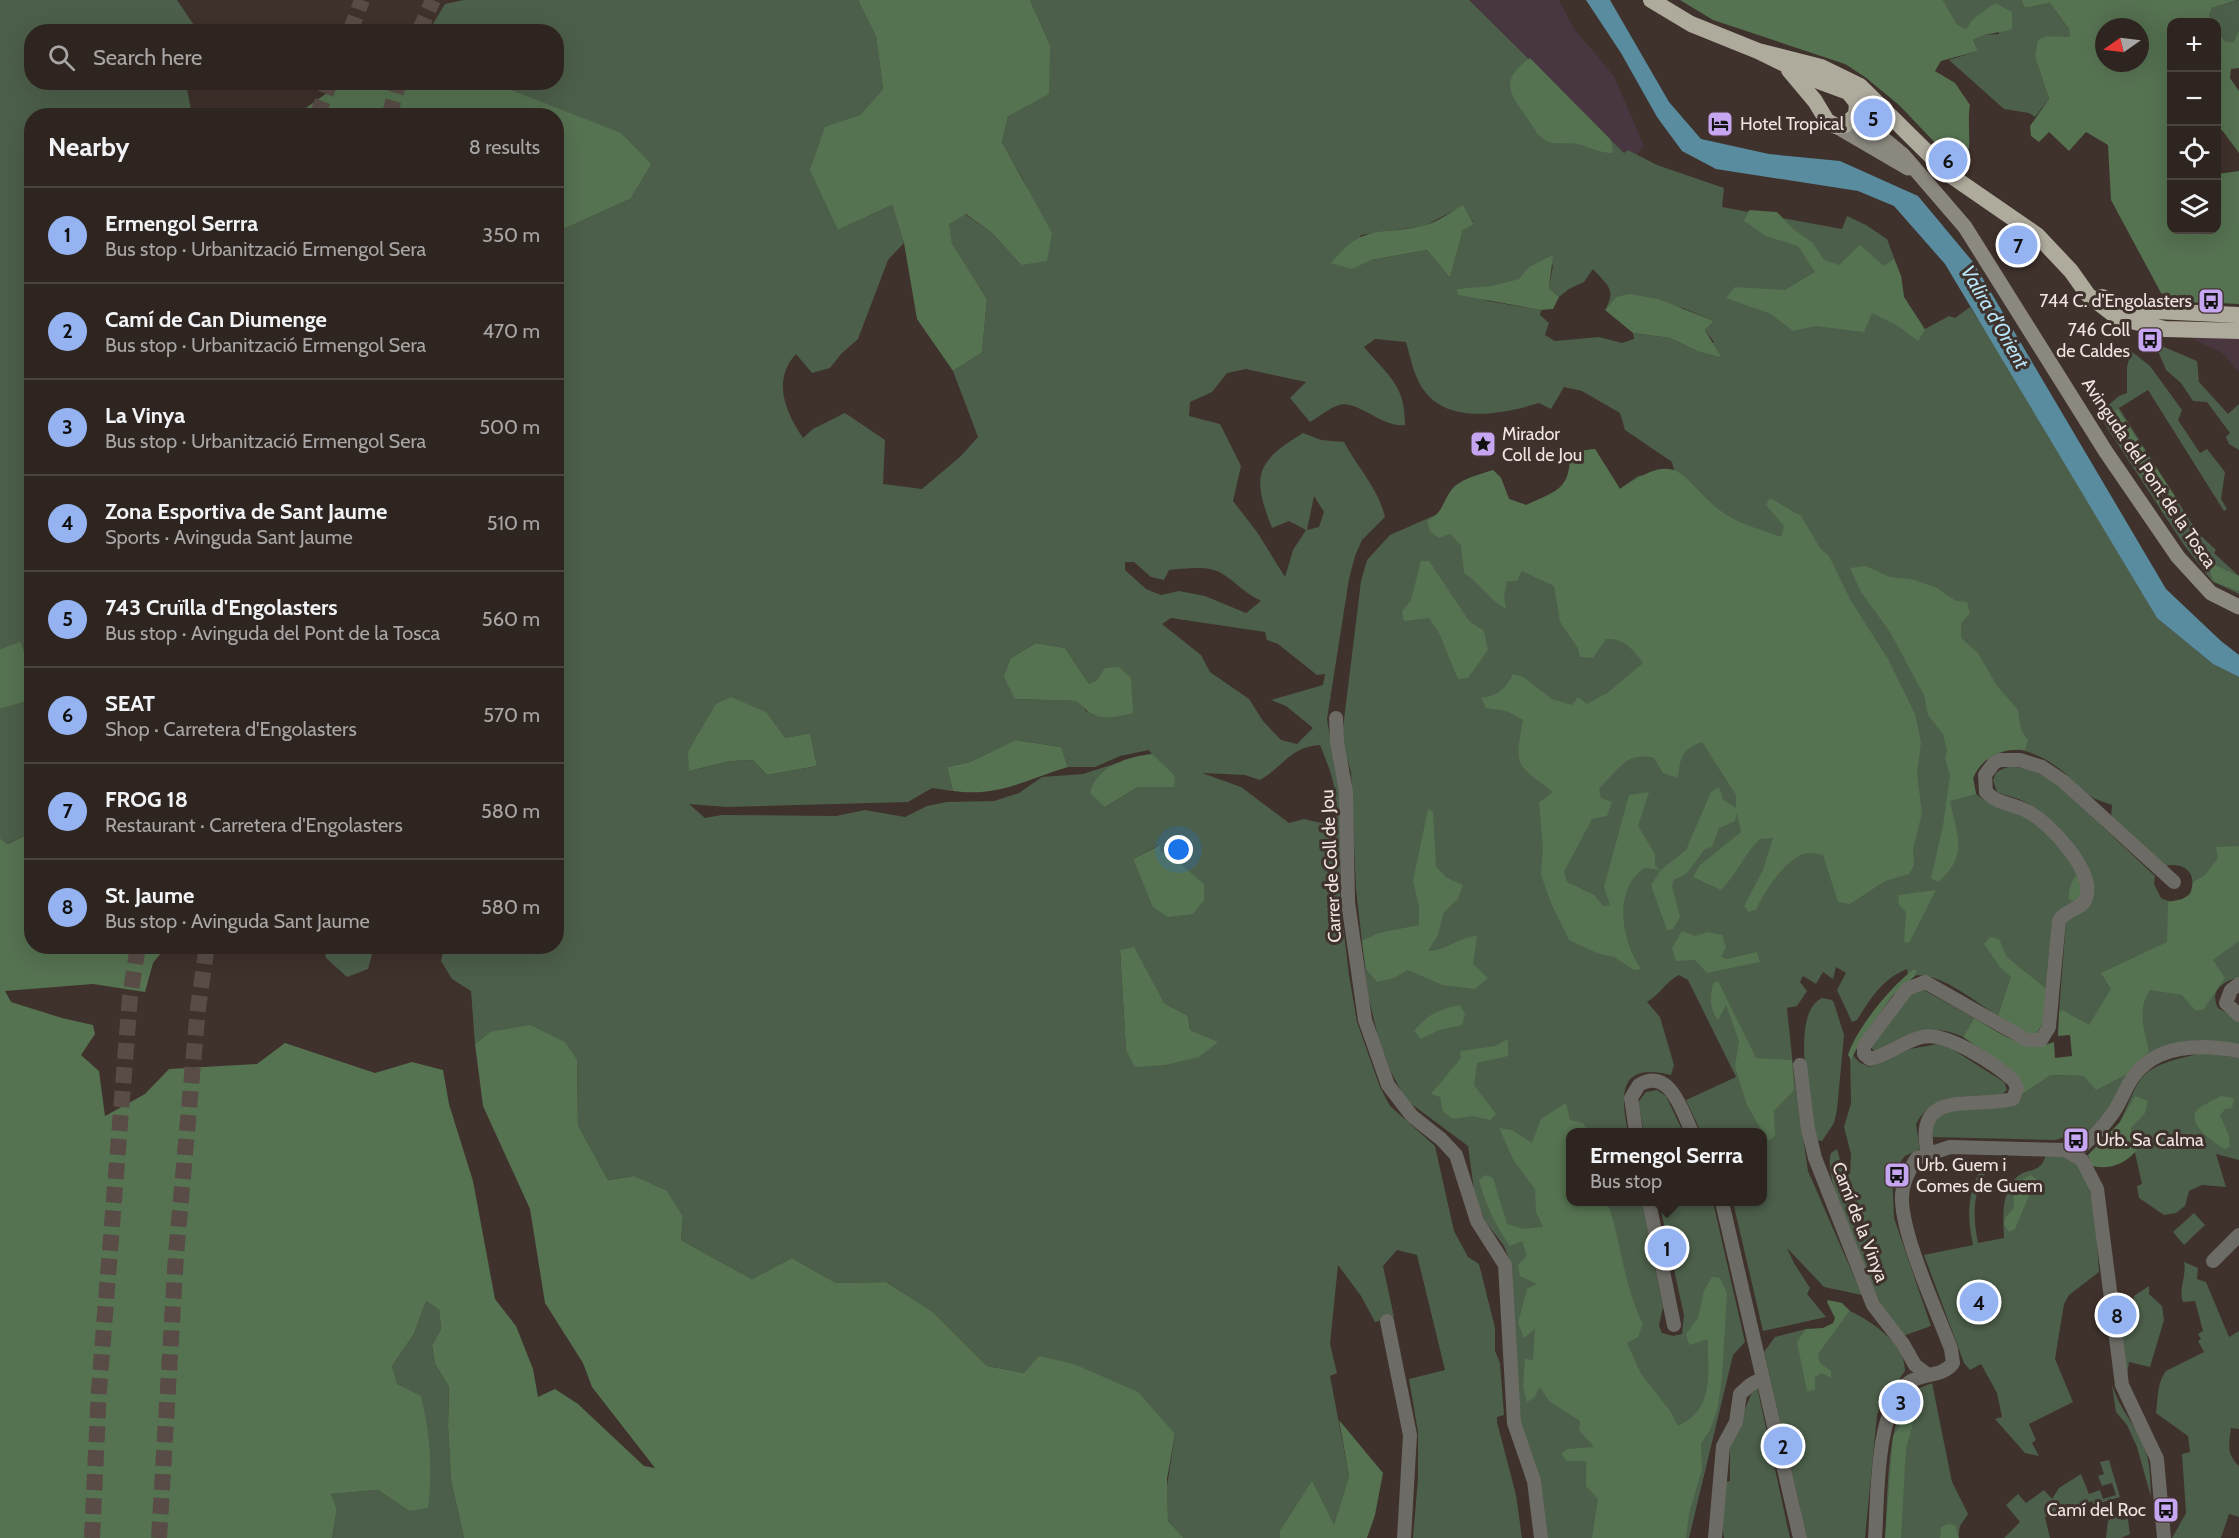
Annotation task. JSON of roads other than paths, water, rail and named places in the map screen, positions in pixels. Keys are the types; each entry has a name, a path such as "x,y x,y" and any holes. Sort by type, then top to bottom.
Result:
{"highway":[{"path":"1651,0 1691,24 1758,51 1860,100 1950,175 2037,235 2071,271 2101,296 2134,310 2239,315"},
{"path":"1758,51 1790,58 1837,73 1860,86 1860,100 1850,122 1836,126 1825,119 1821,108 1794,74 1780,61"},
{"path":"1821,108 1827,93 1860,100"},
{"path":"2071,271 2088,294 2118,318 2165,329 2239,331"}],"main road":[{"name":"Avinguda del Pont de la Tosca","path":"1860,100 1873,130 1891,143 1965,227 2106,452 2178,557 2211,593 2239,607"},
{"name":"Avinguda del Pont de la Tosca","path":"1836,126 1915,172"}],"street":[{"name":"Carrer de Coll de Jou","path":"1336,718 1337,742 1346,792 1348,910 1365,1020 1388,1085 1412,1116 1442,1139 1456,1155 1477,1221 1505,1265 1514,1423 1533,1481 1541,1538"},
{"path":"1928,1153 1925,1130 1932,1114 1954,1102 2013,1099 2017,1088 2014,1081 1954,1042 1941,1037 1922,1037 1870,1059 1864,1054 1864,1046 1906,989 1925,982 2026,1040 2041,1040 2049,1027 2059,921 2066,912 2081,905 2087,894 2088,882 2077,861 2038,819 2018,806 2000,803 1986,792 1985,776 1994,763 2000,760 2020,759 2053,773 2174,882"},
{"path":"2239,984 2230,990 2226,1003 2239,1015"},
{"path":"2074,1153 2106,1122 2132,1078 2150,1060 2172,1050 2195,1047 2239,1051"},
{"name":"Camí de la Vinya","path":"1800,1065 1808,1129 1815,1158 1873,1305 1903,1344 1915,1365 1928,1375"},
{"path":"1635,1128 1631,1098 1639,1084 1652,1080 1660,1081 1671,1089 1690,1128"},
{"path":"1875,1538 1887,1419 1904,1387 1928,1375 1944,1372 1951,1367 1954,1358 1913,1244 1902,1201 1903,1186 1908,1171 1917,1158 1950,1147 2065,1150 2074,1153 2082,1160 2097,1188 2119,1372 2127,1400 2150,1441 2157,1459 2164,1538"},
{"path":"1650,1206 1674,1324"},
{"path":"1723,1206 1800,1538"},
{"path":"2213,1261 2239,1235"},
{"path":"1387,1321 1410,1435 1404,1538"},
{"path":"1715,1538 1724,1446 1736,1422 1740,1394 1750,1384 1763,1378"}],"water":[{"name":"Valira d'Orient","path":"1586,0 1610,0 1669,102 1701,139 1769,154 1840,161 1918,196 1973,262 2166,589 2239,655 2239,677 2213,664 2157,618 1945,264 1894,206 1858,191 1716,169 1682,151 1657,117 1621,53"}],"tunnel":[{"path":"353,24 362,0"},
{"path":"422,24 433,0"},
{"path":"320,108 327,90"},
{"path":"391,108 397,90"},
{"path":"92,1538 99,1390 130,997 137,954"},
{"path":"159,1538 176,1255 198,1008 206,954"}],"place":[{"name":"743 Cruïlla d'Engolasters","path":"1873,118"},
{"name":"Hotel Tropical","path":"1720,124"},
{"name":"SEAT","path":"1948,160"},
{"name":"FROG 18","path":"2018,245"},
{"name":"744 C. d'Engolasters","path":"2211,301"},
{"name":"746 Coll de Caldes","path":"2150,340"},
{"name":"Mirador Coll de Jou","path":"1483,444"},
{"name":"Urb. Sa Calma","path":"2076,1140"},
{"name":"Urb. Guem i Comes de Guem","path":"1897,1175"},
{"name":"Ermengol Serrra","path":"1667,1248"},
{"name":"Zona Esportiva de Sant Jaume","path":"1979,1302"},
{"name":"St. Jaume","path":"2117,1315"},
{"name":"La Vinya","path":"1901,1402"},
{"name":"Camí de Can Diumenge","path":"1783,1446"},
{"name":"Camí del Roc","path":"2166,1510"}]}
